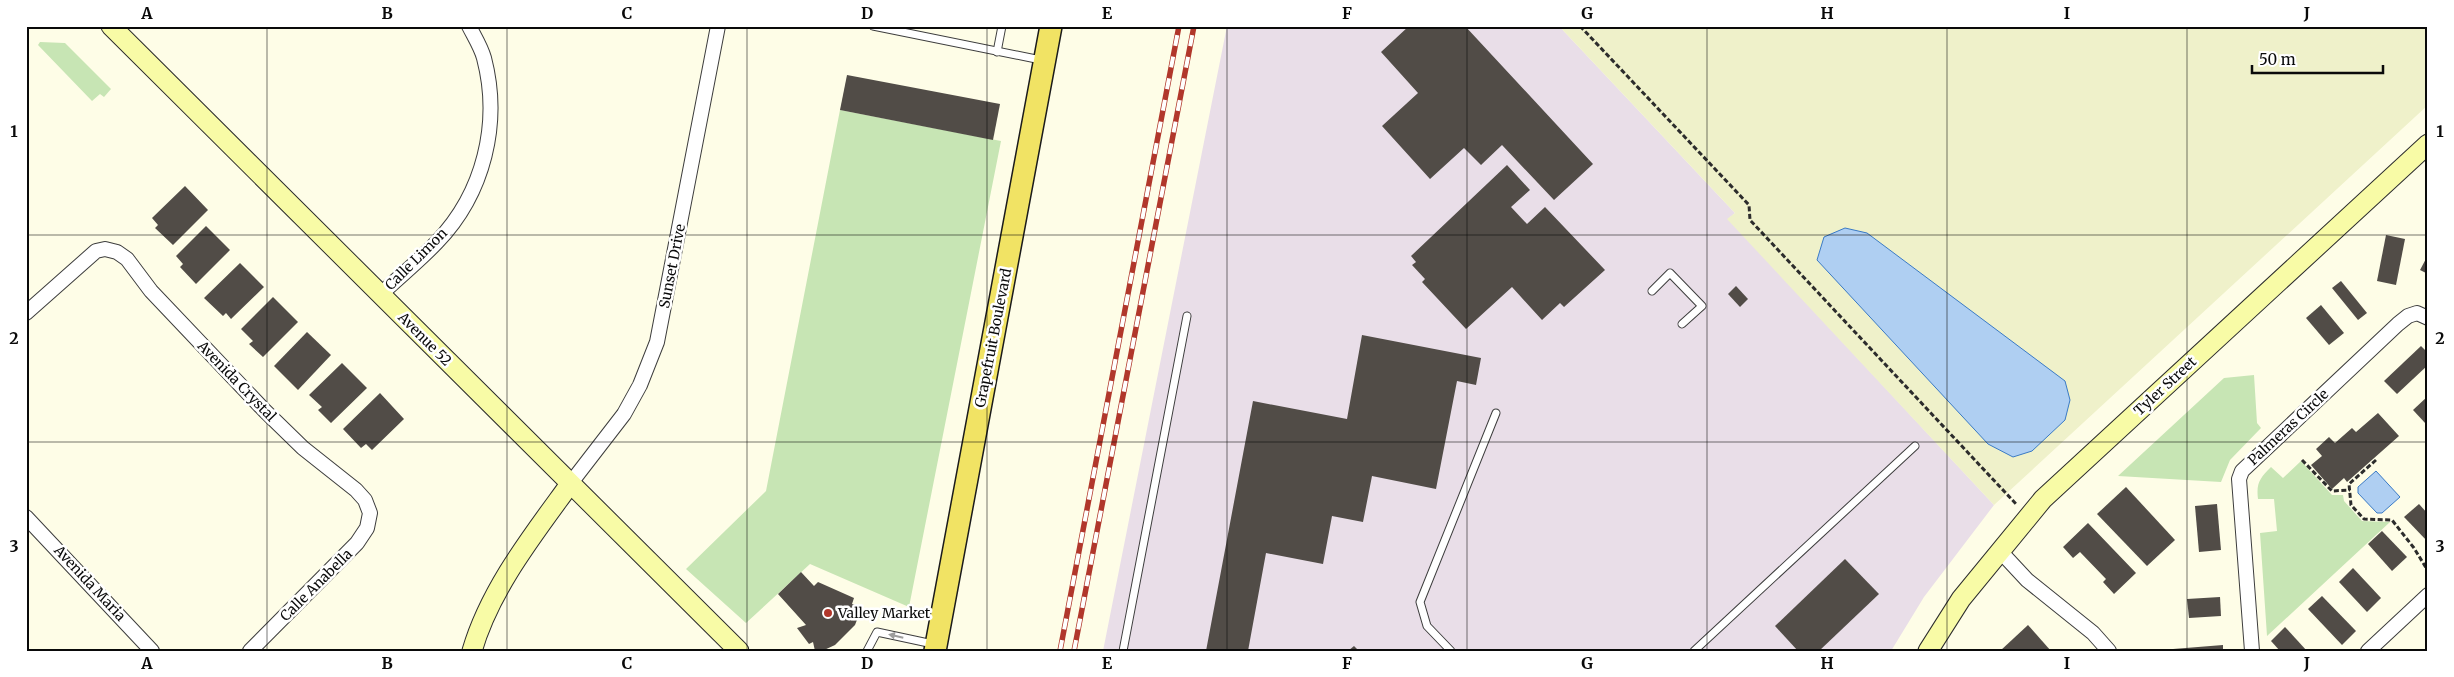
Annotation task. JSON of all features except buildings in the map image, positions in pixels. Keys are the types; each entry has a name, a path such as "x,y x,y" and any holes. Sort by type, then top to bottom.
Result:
{"main road":[{"name":"Avenue 52","path":"111,26 739,651"},
{"name":"Grapefruit Boulevard","path":"935,648 1051,26"},
{"name":"Tyler Street","path":"1928,651 1961,599 2027,517 2060,483 2428,144"},
{"path":"472,651 487,610 536,530 570,484"}],"street":[{"name":"Calle Limon","path":"380,294 437,242 448,229 472,191 482,168 488,145 490,90 483,56 469,26"},
{"name":"Sunset Drive","path":"570,484 624,414 640,384 657,342 718,26"},
{"name":"Avenida Crystal","path":"26,313 96,251 105,249 127,258 151,291 265,411 303,448 356,490 365,500 370,513"},
{"name":"Palmeras Circle","path":"2252,651 2239,479 2242,471 2398,324 2408,316 2417,313 2428,318"},
{"name":"Calle Anabella","path":"250,651 357,543 366,528 370,513"},
{"name":"Avenida Maria","path":"26,517 152,651"},
{"path":"2000,551 2027,580 2093,633 2109,651"},
{"path":"2368,651 2428,595"}],"lane":[{"path":"873,26 1044,61"},
{"path":"998,52 1002,26"},
{"path":"1652,291 1670,273 1702,306 1682,324"},
{"path":"1123,651 1187,316"},
{"path":"1451,651 1427,626 1420,602 1496,413"},
{"path":"1694,651 1915,446"},
{"path":"867,651 877,632 935,648"}],"path":[{"path":"1580,26 1749,205 1750,220 2027,517"},
{"path":"2302,460 2332,491 2350,490"},
{"path":"2376,460 2349,484 2351,504 2364,519 2392,520 2414,548 2428,571"}],"shaded area":[{"path":"1227,26 1559,26 1735,213 1728,219 1994,505 1924,597 1891,651 1103,651"}],"green space":[{"path":"1559,26 2428,26 2428,105 1994,505 1727,219 1735,213"},
{"path":"40,42 65,43 111,89 104,97 100,94 92,101 38,45"},
{"path":"840,110 1001,141 909,607 810,564 746,623 686,569 766,491"},
{"path":"2254,375 2257,423 2261,428 2230,460 2221,482 2118,476 2224,378"},
{"path":"2301,461 2332,495 2343,495 2344,501 2362,521 2390,522 2267,636 2260,533 2277,531 2274,499 2258,499 2258,485 2271,467 2283,478"}],"water":[{"path":"1845,228 1867,233 2065,381 2070,400 2065,420 2032,451 2013,457 1988,444 1817,260 1824,237"},
{"path":"2376,471 2400,497 2382,513 2377,513 2358,493 2358,487"}],"railway":[{"path":"1060,651 1179,26"},
{"path":"1074,651 1194,26"}],"place":[{"name":"Valley Market","path":"828,613"}]}
